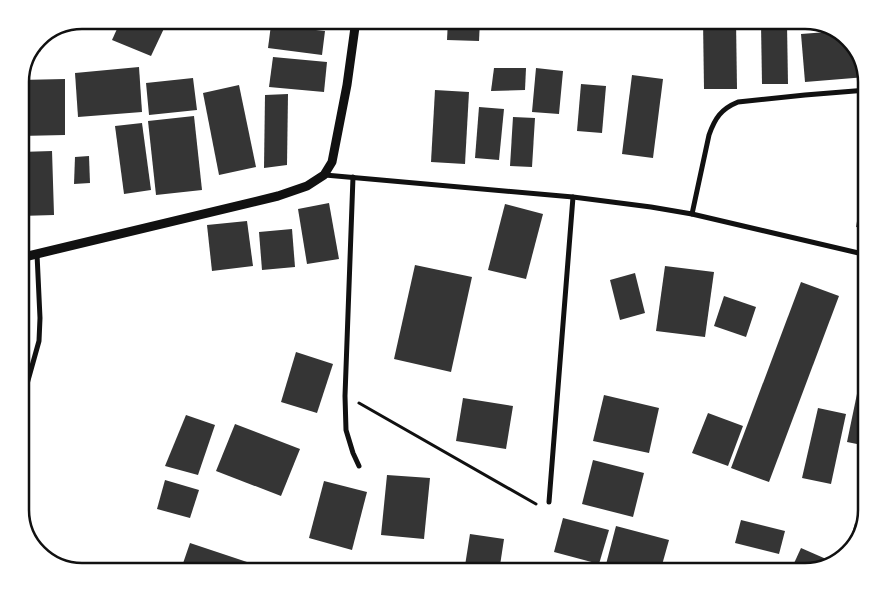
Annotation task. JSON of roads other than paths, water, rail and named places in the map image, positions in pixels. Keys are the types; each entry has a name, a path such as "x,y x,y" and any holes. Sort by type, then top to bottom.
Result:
{"street":[{"path":"29,255 278,196 307,186 324,175 332,162 347,85 355,29"},
{"path":"692,214 709,135 718,115 727,107 738,102 858,91"},
{"path":"324,175 573,196 651,207 692,214 858,253"},
{"path":"353,177 345,396 346,430 359,466"},
{"path":"549,502 573,196"},
{"path":"29,377 39,341 40,318 37,253"}]}
